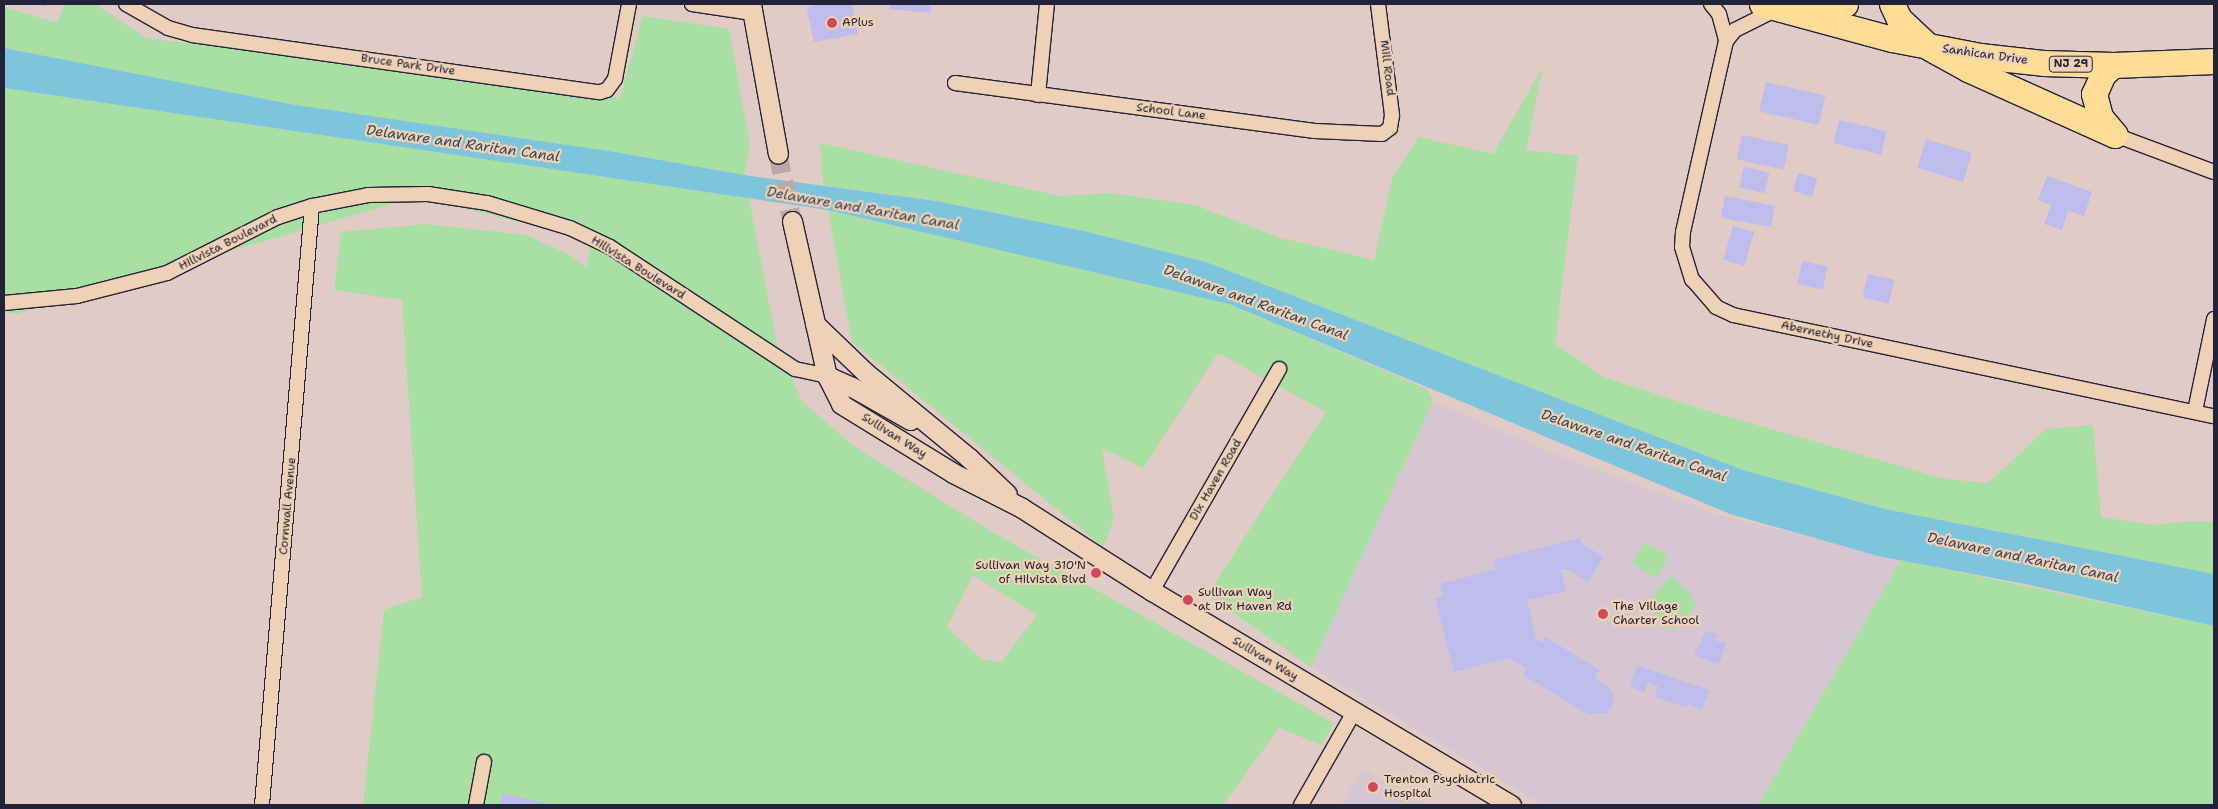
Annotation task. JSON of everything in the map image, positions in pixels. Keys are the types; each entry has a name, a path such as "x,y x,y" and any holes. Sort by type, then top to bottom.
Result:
{"highway":[{"path":"1781,9 1830,12 1845,4"},
{"path":"1892,4 1899,19 1930,48 1968,69 2114,135"},
{"name":"Sanhican Drive","path":"1781,9 1930,48 2043,63 2113,65 2214,61"},
{"path":"2113,65 2103,74 2094,94 2100,117 2114,135"}],"main road":[{"path":"752,8 778,154"},
{"name":"Sullivan Way","path":"792,221 827,376 842,404 953,473 1022,508 1152,591 1511,805"},
{"name":"Sullivan Way","path":"815,324 866,373 939,434 1022,508"},
{"path":"827,376 939,434"}],"street":[{"name":"Bruce Park Drive","path":"126,4 168,28 192,35 600,92 607,90 615,79 629,4"},
{"path":"692,4 752,8"},
{"path":"1038,95 1047,4"},
{"name":"Mill Road","path":"1378,4 1392,115 1387,132"},
{"name":"Abernethy Drive","path":"1711,4 1719,14 1726,41 1682,232 1684,261 1692,279 1716,306 1733,315 2214,416"},
{"path":"1726,41 1734,30 1781,9"},
{"name":"School Lane","path":"955,83 1315,131 1387,132"},
{"path":"2114,135 2214,172"},
{"name":"Hillvista Boulevard","path":"4,303 77,296 167,273 278,217 312,206 368,196 420,194 487,203 536,216 610,248 795,369 827,376"},
{"name":"Cornwall Avenue","path":"262,805 312,206"},
{"path":"2195,411 2214,319"},
{"name":"Dix Haven Road","path":"1152,591 1279,370"},
{"path":"1301,805 1354,712"},
{"path":"476,805 484,762"}],"shaded area":[{"name":"The Village Charter School","path":"1433,401 1557,455 1716,514 1901,560 1758,805 1543,805 1311,667"},
{"name":"Trenton Psychiatric Hospital","path":"1363,769 1427,805 1340,805"}],"green space":[{"path":"65,4 95,4 146,38 620,98 643,16 729,29 750,146 744,175 615,152 290,104 4,48 4,7 57,23"},
{"path":"1543,66 1526,150 1578,156 1555,344 1604,377 1701,409 1945,479 1988,483 2046,429 2093,425 2101,517 2152,525 2192,521 2214,522 2214,574 1885,509 1743,470 1206,262 1084,231 936,201 823,185 820,143 1060,196 1110,193 1195,205 1277,237 1374,260 1393,176 1419,137 1493,154"},
{"path":"4,88 749,198 777,345 802,401 853,446 994,533 1334,723 1321,745 1279,728 1223,805 556,805 502,794 500,805 363,805 384,610 422,597 402,300 334,290 341,232 425,224 526,235 572,256 587,268 592,239 415,197 16,314 4,312","holes":["973,575 1037,615 1001,662 981,659 947,627"]},
{"path":"828,210 1229,304 1427,389 1433,401 1311,667 1207,595 1326,412 1218,353 1143,468 1102,448 1114,519 1103,547 852,342"},
{"path":"1645,542 1669,557 1655,578 1632,563"},
{"path":"1901,560 2214,626 2214,805 1758,805"},
{"path":"1671,576 1692,596 1696,606 1672,631 1646,604"}],"water":[{"name":"Delaware and Raritan Canal","path":"4,48 290,104 615,152 744,175 936,201 1084,231 1206,262 1743,470 1885,509 2214,574 2214,626 2025,584 1878,556 1730,514 1229,304 828,210 4,88"}],"building":[{"path":"33,4 46,4 46,7"},
{"name":"APlus","path":"852,4 858,34 814,42 807,11 810,6"},
{"path":"890,4 931,4 931,13 889,9"},
{"path":"1766,82 1825,96 1819,125 1759,111"},
{"path":"1839,120 1887,131 1881,154 1834,143"},
{"path":"1742,135 1789,145 1784,169 1737,159"},
{"path":"1926,139 1972,153 1963,182 1917,168"},
{"path":"1744,167 1769,173 1765,193 1739,187"},
{"path":"1798,173 1817,178 1812,197 1793,191"},
{"path":"2047,176 2092,192 2084,216 2068,211 2062,230 2044,224 2051,205 2038,200"},
{"path":"1725,196 1775,206 1771,227 1721,218"},
{"path":"1733,226 1754,232 1745,266 1723,260"},
{"path":"1802,261 1828,266 1823,290 1797,285"},
{"path":"1868,274 1894,280 1889,303 1863,297"},
{"path":"1580,538 1581,543 1604,557 1588,582 1566,569 1561,570 1566,591 1527,600 1536,639 1542,643 1546,637 1599,670 1594,678 1611,689 1614,694 1612,707 1607,713 1588,714 1523,675 1527,669 1509,658 1454,672 1435,598 1443,596 1440,584 1496,569 1494,560"},
{"path":"1706,631 1717,634 1715,640 1726,644 1719,664 1694,655"},
{"path":"1637,665 1709,690 1702,709 1688,704 1687,708 1655,697 1658,686 1648,682 1645,692 1630,687"},
{"path":"502,794 552,804 552,805 500,805"}],"tunnel":[{"path":"778,154 792,221"}],"place":[{"name":"APlus","path":"832,23"},
{"name":"Sullivan Way 310'N of Hilvista Blvd","path":"1096,573"},
{"name":"Sullivan Way at Dix Haven Rd","path":"1188,600"},
{"name":"The Village Charter School","path":"1603,614"},
{"name":"Trenton Psychiatric Hospital","path":"1373,787"}]}
